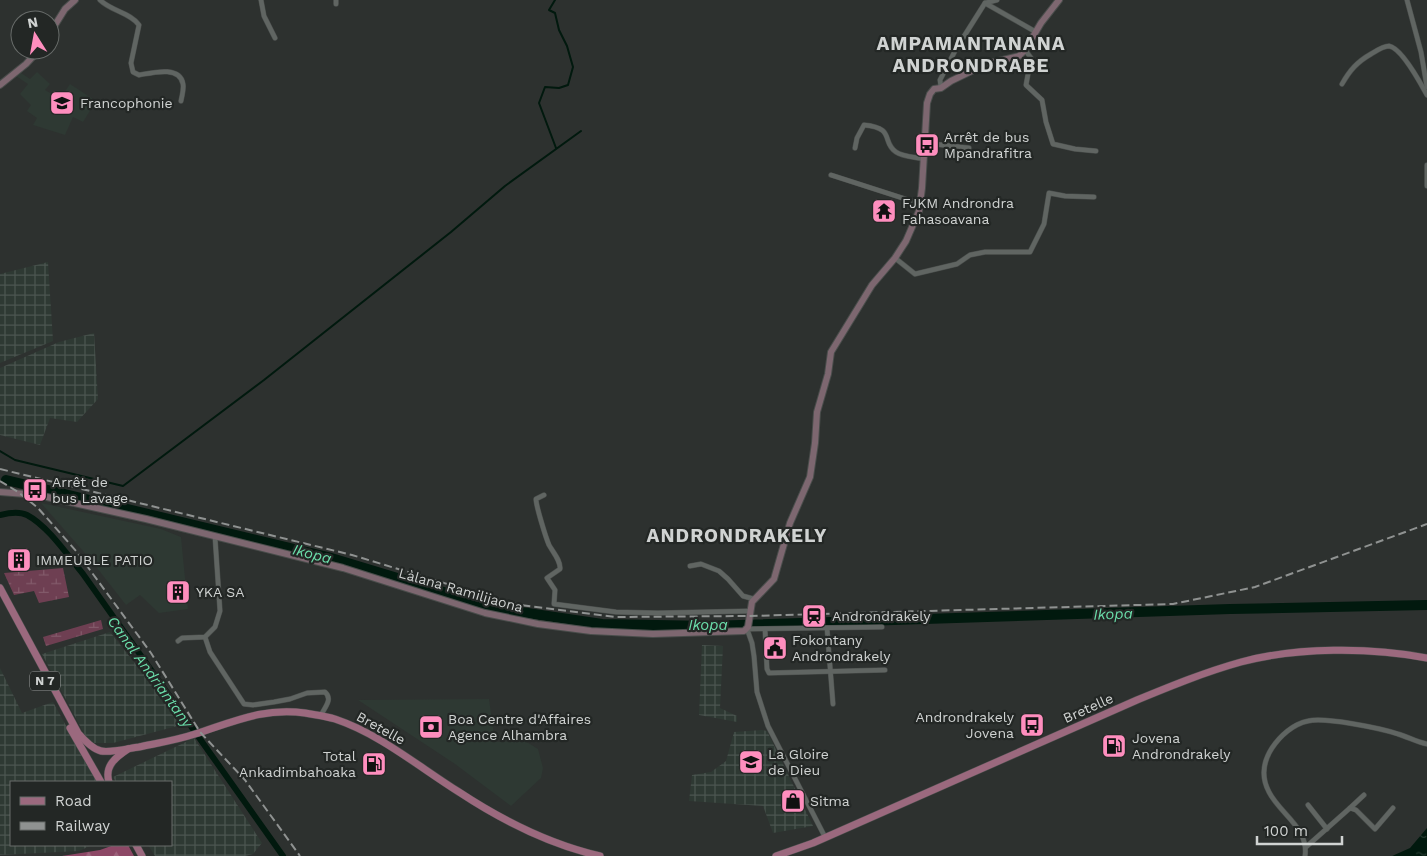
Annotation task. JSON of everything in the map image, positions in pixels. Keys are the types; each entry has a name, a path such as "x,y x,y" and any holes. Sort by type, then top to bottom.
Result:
{"main road":[{"name":"N 7","path":"0,588 78,733 90,745 102,751"},
{"name":"N 7","path":"0,596 91,767 100,781"},
{"name":"Bretelle","path":"776,856 825,837 1136,700 1218,669 1242,662 1278,656 1330,651 1383,653 1427,658"},
{"name":"Bretelle","path":"102,751 130,748 183,737 234,720 262,714 288,712 320,715 345,723 372,736 459,792 514,824 560,846 600,856"},
{"path":"109,781 108,775 110,766 110,758 102,751 91,756 91,767 100,772 110,766 118,756 130,748"}],"street":[{"path":"60,17 65,9 75,0"},
{"path":"100,0 113,10 132,18 139,26 131,63 133,72 139,76 159,71 176,74 183,84 181,101"},
{"path":"261,0 264,16 275,38"},
{"path":"941,88 940,80 956,49 986,3 997,0"},
{"path":"825,837 768,726 757,692 754,650 747,628 754,599 771,584 774,578 790,523 810,477 817,412 828,374 831,352 872,285 895,258 911,231 921,204 927,99 932,91 941,88 951,80 980,67 1019,56 1059,0"},
{"path":"1407,0 1421,52 1427,87"},
{"path":"986,3 1036,32"},
{"path":"1342,84 1350,68 1382,47 1389,46 1398,50 1427,95"},
{"path":"1025,50 1031,58 1026,85 1042,100 1053,144 1096,151"},
{"path":"0,85 30,60"},
{"path":"855,148 862,128 864,126 872,126 882,130 896,152 924,159"},
{"path":"925,142 969,148"},
{"path":"1427,165 1427,186"},
{"path":"831,175 921,204"},
{"path":"895,258 915,274 957,264 970,255 985,252 1030,252 1044,224 1049,193 1065,196 1094,197"},
{"name":"Làlana Ramilijaona","path":"0,492 38,495 215,536 343,568 485,613 538,624 591,631 653,634 738,632 747,628"},
{"path":"544,495 536,499 537,509 548,543 560,565 560,570 547,578 555,590 554,604 616,612 750,615"},
{"path":"178,641 182,638 205,637 215,626 220,611 215,536"},
{"path":"690,566 701,564 719,572 728,578 743,596 754,599"},
{"path":"747,628 882,627"},
{"path":"827,628 833,704"},
{"path":"765,629 767,669 769,674 885,670"},
{"path":"205,637 210,652 244,704 253,705 290,699 308,693 325,692 329,696 329,701 320,715"},
{"path":"1305,856 1306,847 1303,835 1270,794 1264,781 1267,757 1286,732 1298,724 1318,720 1368,726 1427,744"},
{"path":"1306,847 1364,795"},
{"path":"1308,805 1327,829"},
{"path":"1350,808 1356,810 1375,829 1393,808"}],"shaded area":[{"name":"Francophonie","path":"37,72 50,84 45,90 60,99 70,84 96,101 83,122 73,117 65,135 33,125 37,118 27,111 31,105 20,94 28,84 16,76 21,73 30,79"},
{"path":"48,262 53,341 0,363 0,274"},
{"path":"94,333 98,399 77,422 50,418 40,445 0,435 0,368 59,342"},
{"path":"41,503 161,529 181,537 188,609 159,613 140,595 126,605 90,559"},
{"path":"110,632 185,724 113,743 89,743 42,654"},
{"path":"702,645 723,646 720,708 737,716 737,722 699,715"},
{"path":"0,668 22,713 53,702 96,781 10,781 10,846 90,846 79,851 0,855"},
{"path":"489,699 495,742 525,741 538,749 543,768 541,778 511,806 455,764 358,700"},
{"path":"767,731 813,826 773,833 763,806 689,801 692,775 711,772 726,761 734,732"},
{"path":"194,738 262,843 253,854 245,856 155,856 149,846 172,846 172,781 115,781 113,777"}],"green space":[{"path":"63,568 69,597 39,603 34,591 14,595 4,573"},
{"path":"101,620 103,629 46,646 43,637"},
{"path":"111,846 129,846 134,856 62,856 100,850"}],"water":[{"path":"1427,828 1427,856 1392,856 1410,848"}],"waterway":[{"path":"555,0 549,10 555,13 559,30 567,46 573,67 568,85 559,88 545,87 539,103 556,148"},
{"path":"0,451 15,460 123,486 264,380 451,232 505,186 581,131"},
{"name":"Ikopa","path":"6,480 328,557 500,609 602,624 709,626 1230,609 1427,605"},
{"name":"Canal Andriantany","path":"0,515 10,513 27,515 42,526 57,542 83,574 283,856"}],"railway":[{"path":"0,469 352,555 520,605 615,617 749,616 1173,604 1255,587 1427,524"},
{"path":"0,481 38,508 76,551 151,653 200,732 245,780 300,856"}],"place":[{"name":"Francophonie","path":"62,103"},
{"name":"Arrêt de bus Mpandrafitra","path":"927,145"},
{"name":"FJKM Androndra Fahasoavana","path":"884,211"},
{"name":"Arrêt de bus Lavage","path":"35,490"},
{"name":"IMMEUBLE PATIO","path":"19,560"},
{"name":"YKA SA","path":"178,592"},
{"name":"Androndrakely","path":"814,616"},
{"name":"Fokontany Androndrakely","path":"775,648"},
{"name":"Androndrakely Jovena","path":"1032,725"},
{"name":"Boa Centre d'Affaires Agence Alhambra","path":"431,727"},
{"name":"Jovena Androndrakely","path":"1114,746"},
{"name":"La Gloire de Dieu","path":"751,762"},
{"name":"Total Ankadimbahoaka","path":"374,764"},
{"name":"Sitma","path":"793,801"}],"district":[{"name":"AMPAMANTANANA ANDRONDRABE","path":"971,54"},
{"name":"ANDRONDRAKELY","path":"737,535"}]}
